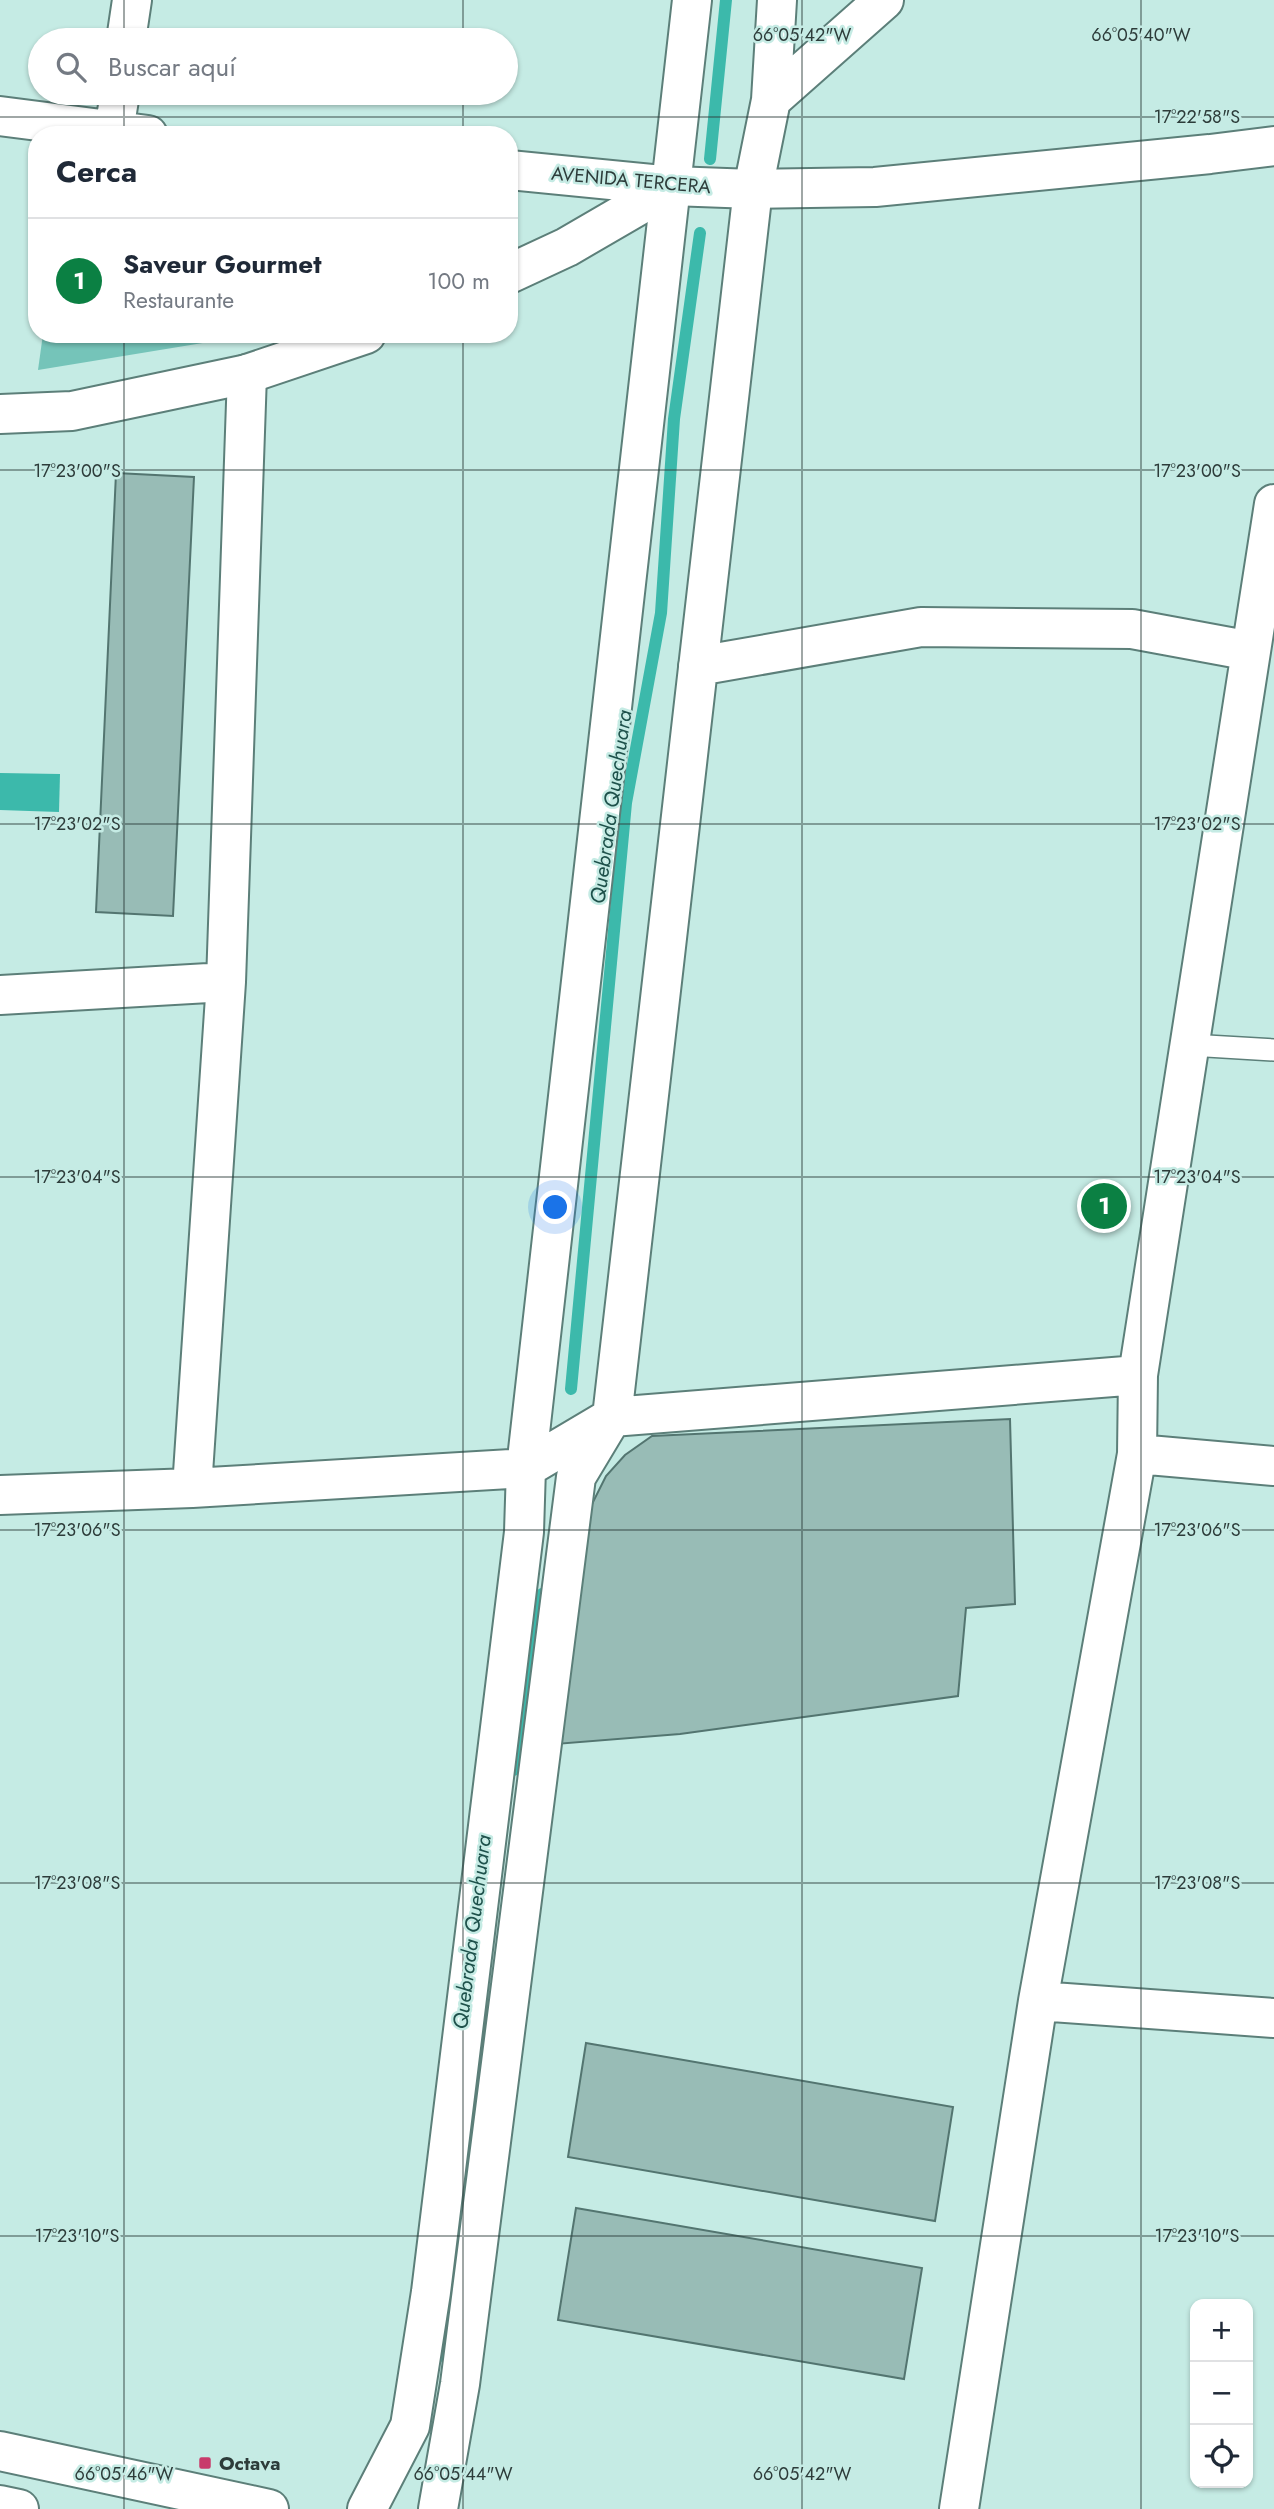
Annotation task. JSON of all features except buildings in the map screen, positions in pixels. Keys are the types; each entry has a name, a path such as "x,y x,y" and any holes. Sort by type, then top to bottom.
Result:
{"main road":[{"path":"128,28 132,0"},
{"path":"368,2509 410,2426 431,2292 524,1532 526,1468 692,0"},
{"path":"438,2509 460,2384 576,1477 612,1417 753,189 771,100 777,0"},
{"path":"771,100 884,0"},
{"path":"123,105 129,126"},
{"path":"0,116 77,126"},
{"name":"AVENIDA TERCERA","path":"518,171 672,186 753,189 875,187 1274,146"},
{"path":"518,270 567,247 672,186"},
{"path":"0,414 72,411 247,374 339,343"},
{"path":"192,1488 226,982 247,374"},
{"path":"959,2509 1038,2001 1137,1454 1138,1375 1190,1045 1258,704 1251,651 1274,504"},
{"path":"698,666 921,627 1132,629 1251,651"},
{"path":"0,995 226,982"},
{"path":"0,1494 192,1488 526,1468 612,1417 1138,1375"},
{"path":"1137,1454 1274,1466"},
{"path":"1038,2001 1274,2018"},
{"path":"0,2451 269,2509"},
{"path":"0,2505 19,2509"}],"lane":[{"path":"1190,1045 1274,1050"}],"shaded area":[{"path":"42,343 202,343 38,370"},
{"path":"0,773 60,774 59,812 0,810"}],"waterway":[{"name":"Quebrada Quechuara","path":"710,159 726,0"},
{"name":"Quebrada Quechuara","path":"571,1389 626,803 661,613 674,419 700,233"},
{"name":"Quebrada Quechuara","path":"514,1770 542,1594"},
{"name":"Quebrada Quechuara","path":"443,2356 452,2274"}],"place":[{"name":"Saveur Gourmet","path":"1104,1206"},
{"name":"Octava","path":"205,2463"}]}
